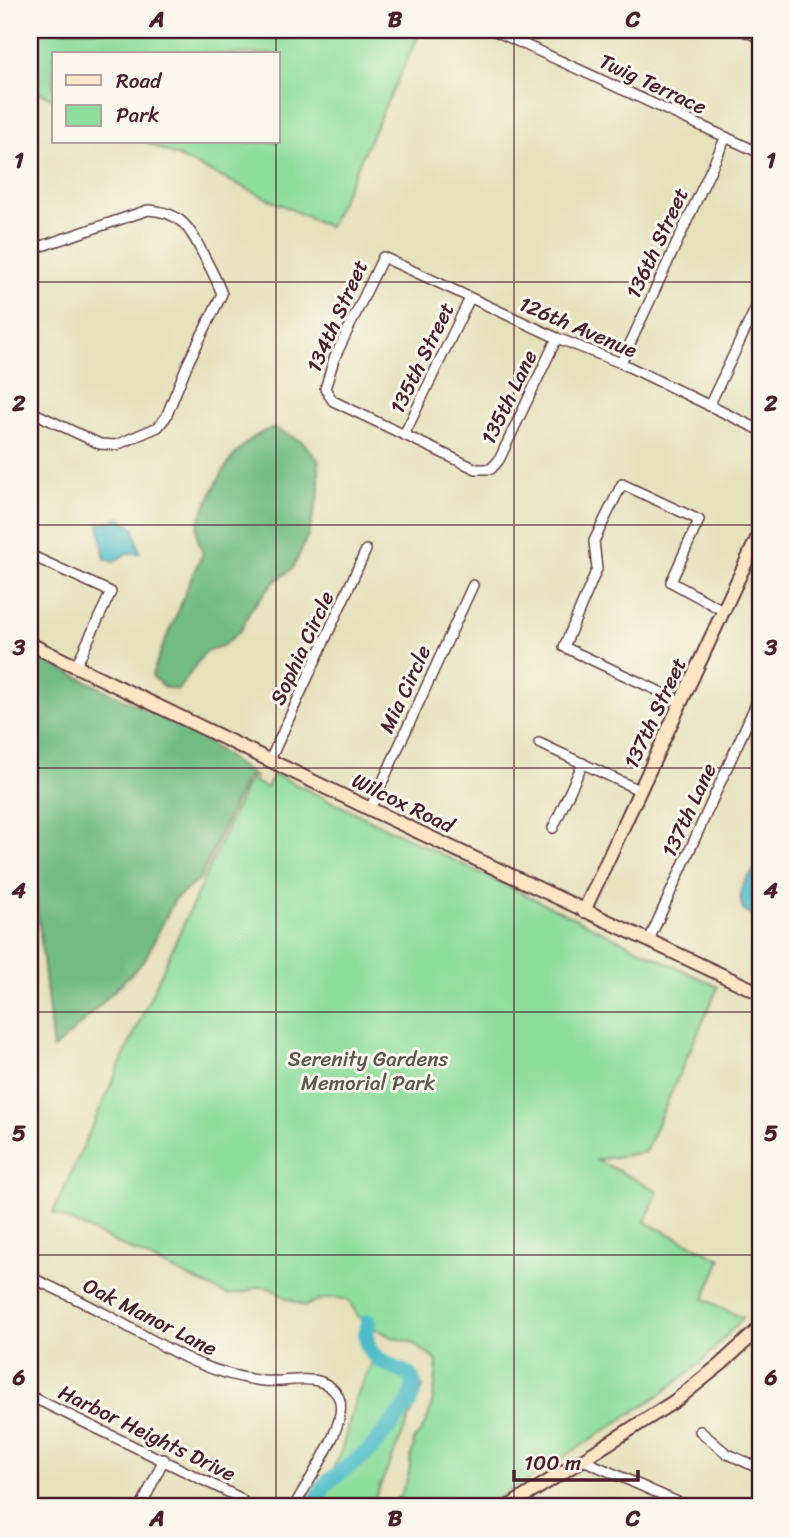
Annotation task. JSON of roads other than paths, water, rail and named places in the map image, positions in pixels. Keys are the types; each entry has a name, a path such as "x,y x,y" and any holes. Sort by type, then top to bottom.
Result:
{"street":[{"name":"Twig Terrace","path":"493,30 760,153"},
{"path":"742,30 760,38"},
{"name":"136th Street","path":"621,363 726,137"},
{"path":"30,250 148,210 163,211 190,228 222,294 187,365 166,417 158,427 116,445 100,444 30,411"},
{"name":"126th Avenue","path":"383,257 557,338 621,363 760,430"},
{"name":"134th Street","path":"383,257 334,359 325,389 333,401 405,433"},
{"name":"135th Street","path":"405,433 470,298"},
{"path":"709,406 760,299"},
{"name":"135th Lane","path":"405,433 476,469 491,469 499,460 557,338"},
{"path":"682,702 564,647 597,569 594,541 622,484 699,520 671,582 724,611"},
{"name":"137th Street","path":"584,911 760,532"},
{"name":"Sophia Circle","path":"270,760 366,550"},
{"path":"30,555 111,592 76,666"},
{"name":"Mia Circle","path":"370,809 473,585"},
{"name":"Wilcox Road","path":"30,644 370,809 760,993"},
{"name":"137th Lane","path":"649,940 760,695"},
{"path":"539,743 640,791"},
{"path":"553,828 583,763"},
{"name":"Oak Manor Lane","path":"30,1277 108,1315 187,1360 212,1370 267,1382 306,1378 330,1387 341,1405 337,1427 294,1507"},
{"path":"508,1507 683,1395 760,1328"},
{"name":"Harbor Heights Drive","path":"30,1396 238,1497 245,1507"},
{"path":"700,1431 726,1453 760,1469"},
{"path":"141,1507 164,1459"},
{"path":"583,1461 689,1507"}],"water":[{"path":"120,518 134,528 140,553 127,553 114,562 105,559 99,524"},
{"path":"760,855 760,921 743,910 741,891 755,869"}],"waterway":[{"path":"313,1507 325,1484 369,1451 410,1402 414,1385 410,1375 382,1361 370,1350 366,1334 368,1322"}],"park label":[{"name":"Serenity Gardens Memorial Park","path":"368,1071"}]}
